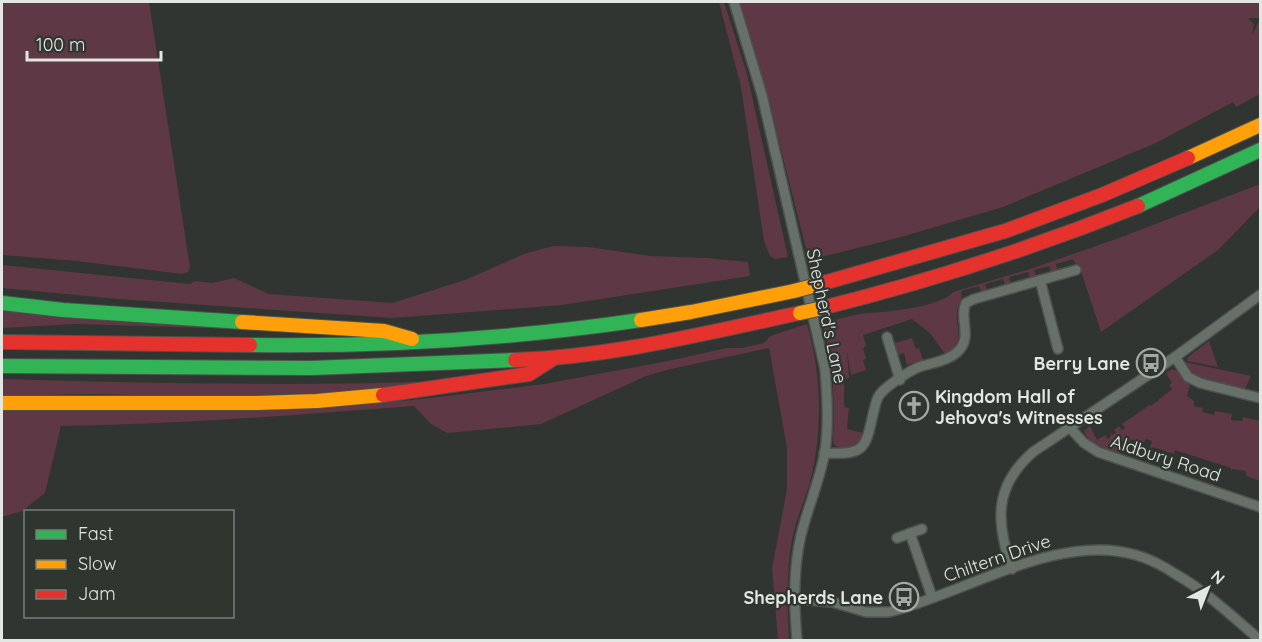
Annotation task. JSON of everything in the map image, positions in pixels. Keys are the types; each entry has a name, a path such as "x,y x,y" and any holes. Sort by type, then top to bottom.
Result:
{"highway":[{"path":"2,342 386,345 565,331 691,312 794,291 908,261 1007,231 1140,180 1260,125"},
{"path":"2,366 312,368 552,359 679,339 818,309 917,284 1011,254 1154,200 1260,150"},
{"path":"2,303 63,310 384,331 424,342"},
{"path":"2,403 317,401 378,396 529,374 552,359"}],"street":[{"name":"Shepherd's Lane","path":"734,2 762,94 825,369 828,401 824,453 801,535 796,565 794,599 797,640"},
{"path":"824,453 855,453 863,446 868,436 879,396 919,368 952,356 962,347 965,337 963,310 966,303 1076,270"},
{"path":"1040,280 1058,349"},
{"path":"1012,569 1000,519 1002,498 1017,468 1025,459 1175,357 1260,295"},
{"path":"887,337 900,380"},
{"path":"1175,357 1188,377 1200,383 1260,398"},
{"name":"Aldbury Road","path":"1070,428 1084,443 1098,452 1260,507"},
{"path":"897,538 922,529"},
{"path":"910,533 932,597"},
{"name":"Chiltern Drive","path":"794,599 832,602 853,609 877,613 901,609 1039,558 1072,552 1106,551 1136,555 1162,566 1195,586 1260,640"}],"shaded area":[{"path":"2,2 149,2 190,267 188,272 182,274 77,261 2,255"},
{"path":"719,2 724,2 747,74 788,257 775,259 770,256 764,241 741,87"},
{"path":"738,2 1260,2 1260,18 1248,18 1254,24 1252,35 1260,19 1260,94 1236,107 1233,102 1156,143 1003,207 901,237 809,260 771,110"},
{"path":"1260,184 1260,207 1218,250 1101,332 1079,265 1076,265 1073,259 1056,264 1057,270 1051,272 1049,266 1034,270 1036,276 1030,278 1028,272 1009,277 1011,283 1005,285 1003,279 985,284 987,290 981,292 979,286 961,291 957,310 958,339 952,349 945,354 930,333 912,319 863,335 866,359 863,360 866,370 851,375 847,352 849,378 844,379 844,407 849,408 847,429 864,433 859,442 851,448 837,447 833,443 832,363 822,322 926,305 947,297 953,292 1030,269 1119,238"},
{"path":"553,246 589,247 650,256 748,262 750,276 562,305 392,318 118,299 2,288 2,265 190,284 195,281 212,283 234,278 269,294 392,303 465,280 524,254"},
{"path":"2,306 241,329 74,324 2,328"},
{"path":"807,324 818,379 818,436 812,474 794,531 788,571 789,640 778,640 772,568 787,489 787,448 769,348 646,376 541,424 447,433 431,424 414,406 194,421 61,426 45,493 22,511 2,517 2,410 252,411 413,400 544,384 727,348 742,348 764,343 770,336"},
{"path":"912,338 923,360 907,365 904,353 898,355 895,343"},
{"path":"1209,341 1218,367 1187,361 1188,357"},
{"path":"1185,362 1251,376 1245,389 1219,385 1203,380 1190,370"},
{"path":"1172,369 1177,371 1190,385 1187,396 1194,401 1194,406 1203,408 1202,412 1214,415 1215,411 1232,414 1231,420 1242,421 1243,417 1260,421 1260,481 1247,476 1245,471 1232,469 1231,472 1231,468 1175,450 1174,454 1153,447 1152,450 1150,449 1152,441 1146,439 1143,443 1131,439 1129,443 1114,439 1112,443 1122,449 1119,453 1098,446 1086,436 1084,431 1090,426 1097,440 1105,435 1108,439 1111,436 1110,432 1112,435 1116,433 1114,430 1119,426 1122,430 1125,428 1122,424 1151,406 1172,389 1169,385 1172,383 1166,373"},
{"path":"2,379 211,384 421,382 421,384 346,392 203,397 93,394 2,396"}],"traffic: fast":[{"path":"1138,206 1260,150"},
{"path":"2,303 63,310 242,322"},
{"path":"250,345 348,345 495,337 641,320"},
{"path":"2,366 312,368 515,360"}],"traffic: slow":[{"path":"1188,158 1260,125"},
{"path":"794,291 813,286"},
{"path":"641,320 794,291"},
{"path":"800,313 818,309"},
{"path":"242,322 384,331 412,339"},
{"path":"2,403 257,403 317,401 383,395"}],"traffic: jam":[{"path":"813,286 1005,231 1102,195 1188,158"},
{"path":"818,309 980,263 1138,206"},
{"path":"515,360 623,349 800,313"},
{"path":"2,342 250,345"},
{"path":"383,395 529,374 551,360"}],"place":[{"name":"Berry Lane","path":"1151,363"},
{"name":"Kingdom Hall of Jehova's Witnesses","path":"914,406"},
{"name":"Shepherds Lane","path":"904,597"}]}
